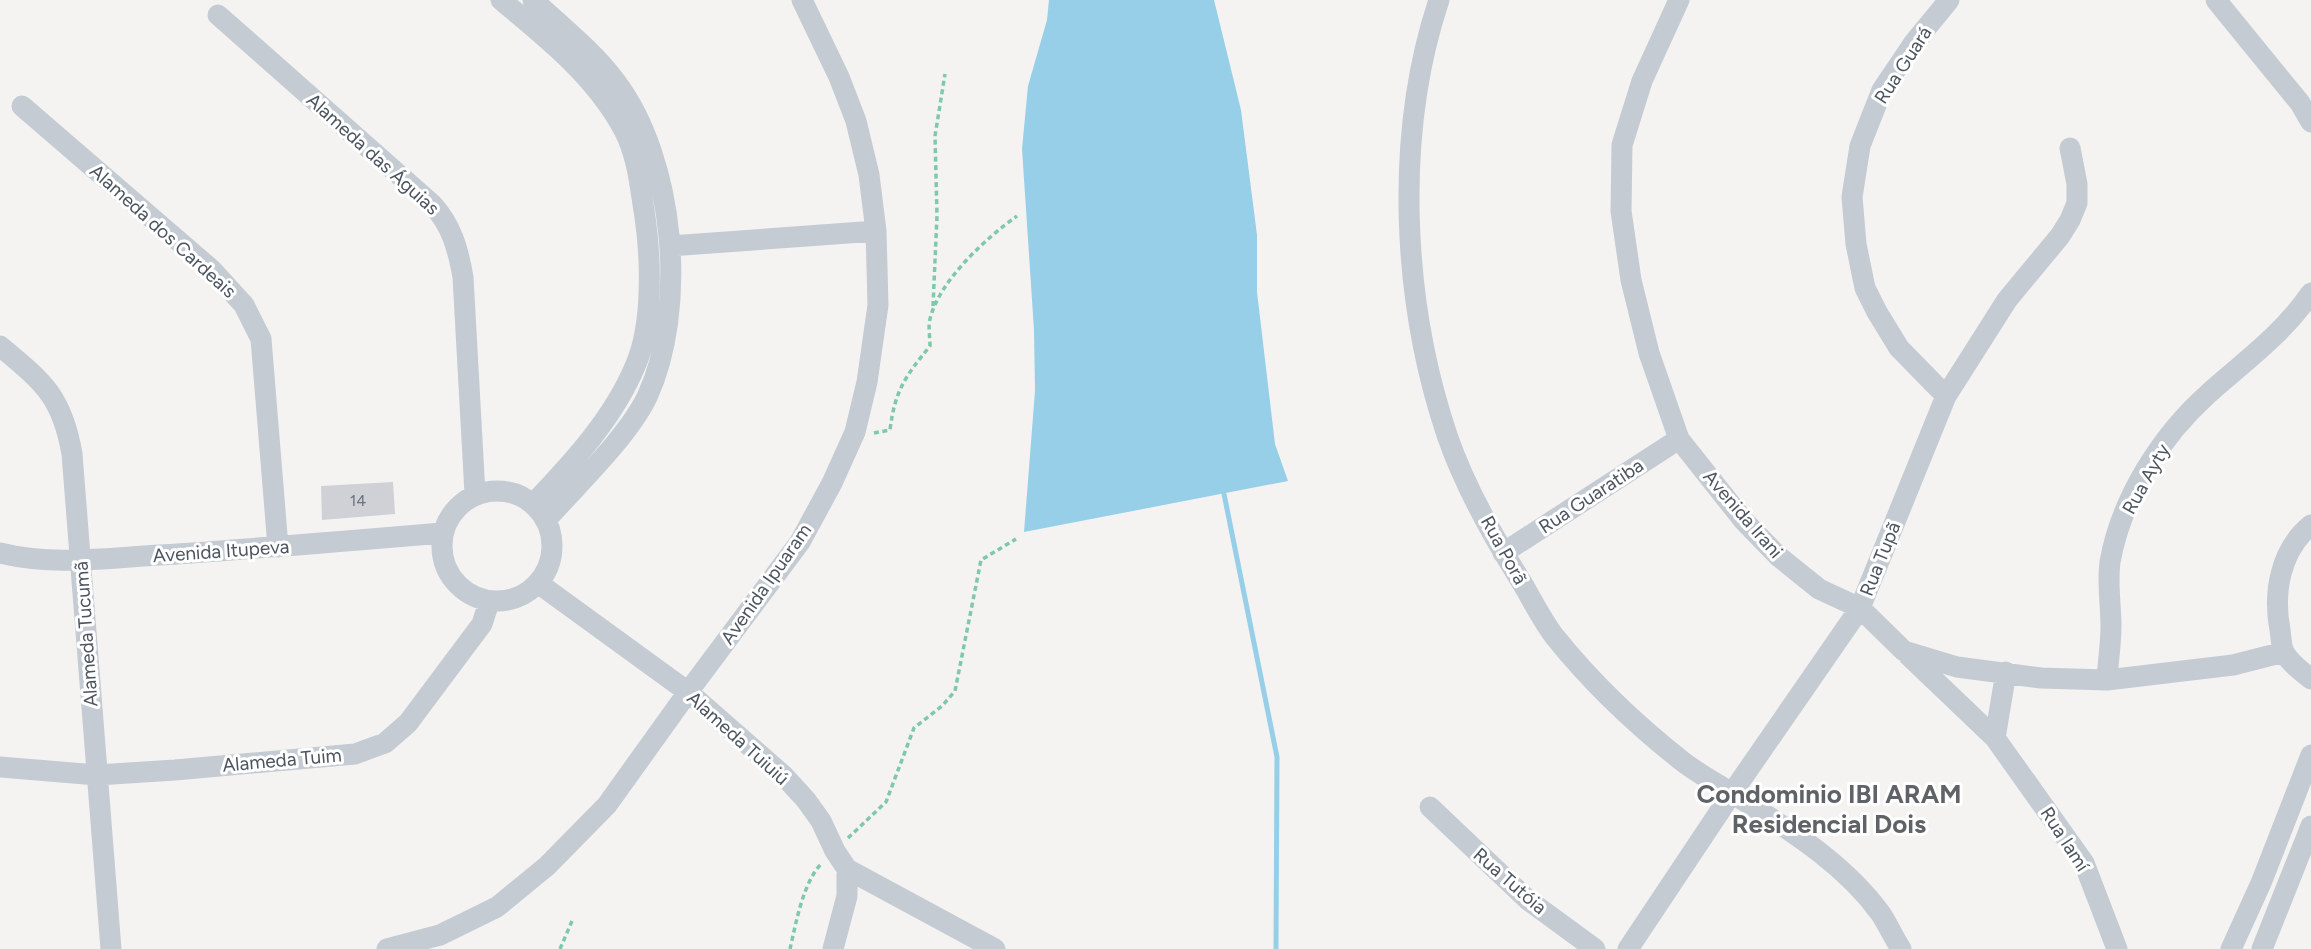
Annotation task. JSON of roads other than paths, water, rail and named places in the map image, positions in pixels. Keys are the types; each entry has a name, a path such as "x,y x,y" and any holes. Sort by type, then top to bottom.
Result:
{"street":[{"path":"501,0 547,38 592,85 624,131 637,164 649,258 648,313 637,362 622,392 539,512"},
{"path":"533,0 600,62 617,82 641,121 660,178 670,246 669,315 659,363 647,397 633,422 539,512"},
{"name":"Avenida Ipuaram","path":"387,949 440,935 498,907 547,866 607,806 800,542 832,483 855,432 867,382 878,305 876,231 869,174 856,121 803,0"},
{"name":"Rua Porã","path":"1438,0 1418,81 1407,224 1416,300 1431,377 1447,434 1462,473 1503,553 1553,634 1604,693 1683,762 1795,834 1840,868 1880,913 1900,949"},
{"name":"Avenida Irani","path":"1679,0 1642,82 1622,145 1621,211 1631,280 1646,341 1679,439 1744,521 1778,556 1819,589 1860,608 1904,652 1957,667 2041,678 2107,680 2233,665 2284,652"},
{"name":"Rua Guará","path":"1946,396 1899,348 1865,288 1856,244 1852,197 1860,146 1882,90 1913,44 1949,0"},
{"path":"2216,0 2300,103 2311,122"},
{"name":"Alameda das Águias","path":"218,15 432,204 452,233 458,248 463,277 475,494"},
{"name":"Alameda dos Cardeais","path":"22,106 212,270 244,305 261,339 278,547"},
{"name":"Rua Tupã","path":"1628,949 1860,608 1946,396 2007,300 2070,220 2077,203 2077,184 2070,148"},
{"path":"670,246 876,231"},
{"name":"Rua Ayty","path":"2107,680 2111,625 2108,594 2110,562 2127,507 2163,443 2207,395 2264,348 2289,323 2311,293"},
{"name":"Alameda Tucumã","path":"0,346 36,376 56,401 67,424 81,559 111,949"},
{"name":"Rua Guaratiba","path":"1503,553 1679,439"},
{"path":"495,490 516,494 539,512 551,534 552,550 549,565 538,583 528,592 509,601 489,602 468,594 451,578 442,556 442,533 449,517 460,504 475,494 495,490"},
{"path":"2311,525 2303,531 2283,564 2275,606 2284,652 2311,679"},
{"name":"Avenida Itupeva","path":"0,553 16,557 81,559 278,547 442,533"},
{"name":"Alameda Tuiuiú","path":"538,583 688,692 791,784 821,821 847,869"},
{"name":"Alameda Tuim","path":"0,767 97,775 175,771 355,754 385,743 408,723 482,624 489,602"},
{"name":"Rua Iamí","path":"1904,652 1995,738 2084,863 2117,949"},
{"path":"1995,738 2006,673"},
{"path":"2231,949 2310,760"},
{"name":"Rua Tutóia","path":"1430,807 1528,900 1595,949"},
{"path":"2262,949 2311,825"},
{"path":"833,949 847,896 847,869 995,949"}],"water":[{"path":"1049,0 1214,0 1241,110 1257,235 1257,292 1275,444 1288,481 1024,532 1035,391 1034,330 1022,149 1028,86 1047,20"}],"waterway":[{"path":"1224,494 1277,757 1276,949"}],"district":[{"name":"Condominio IBI ARAM Residencial Dois","path":"1829,809"}]}
